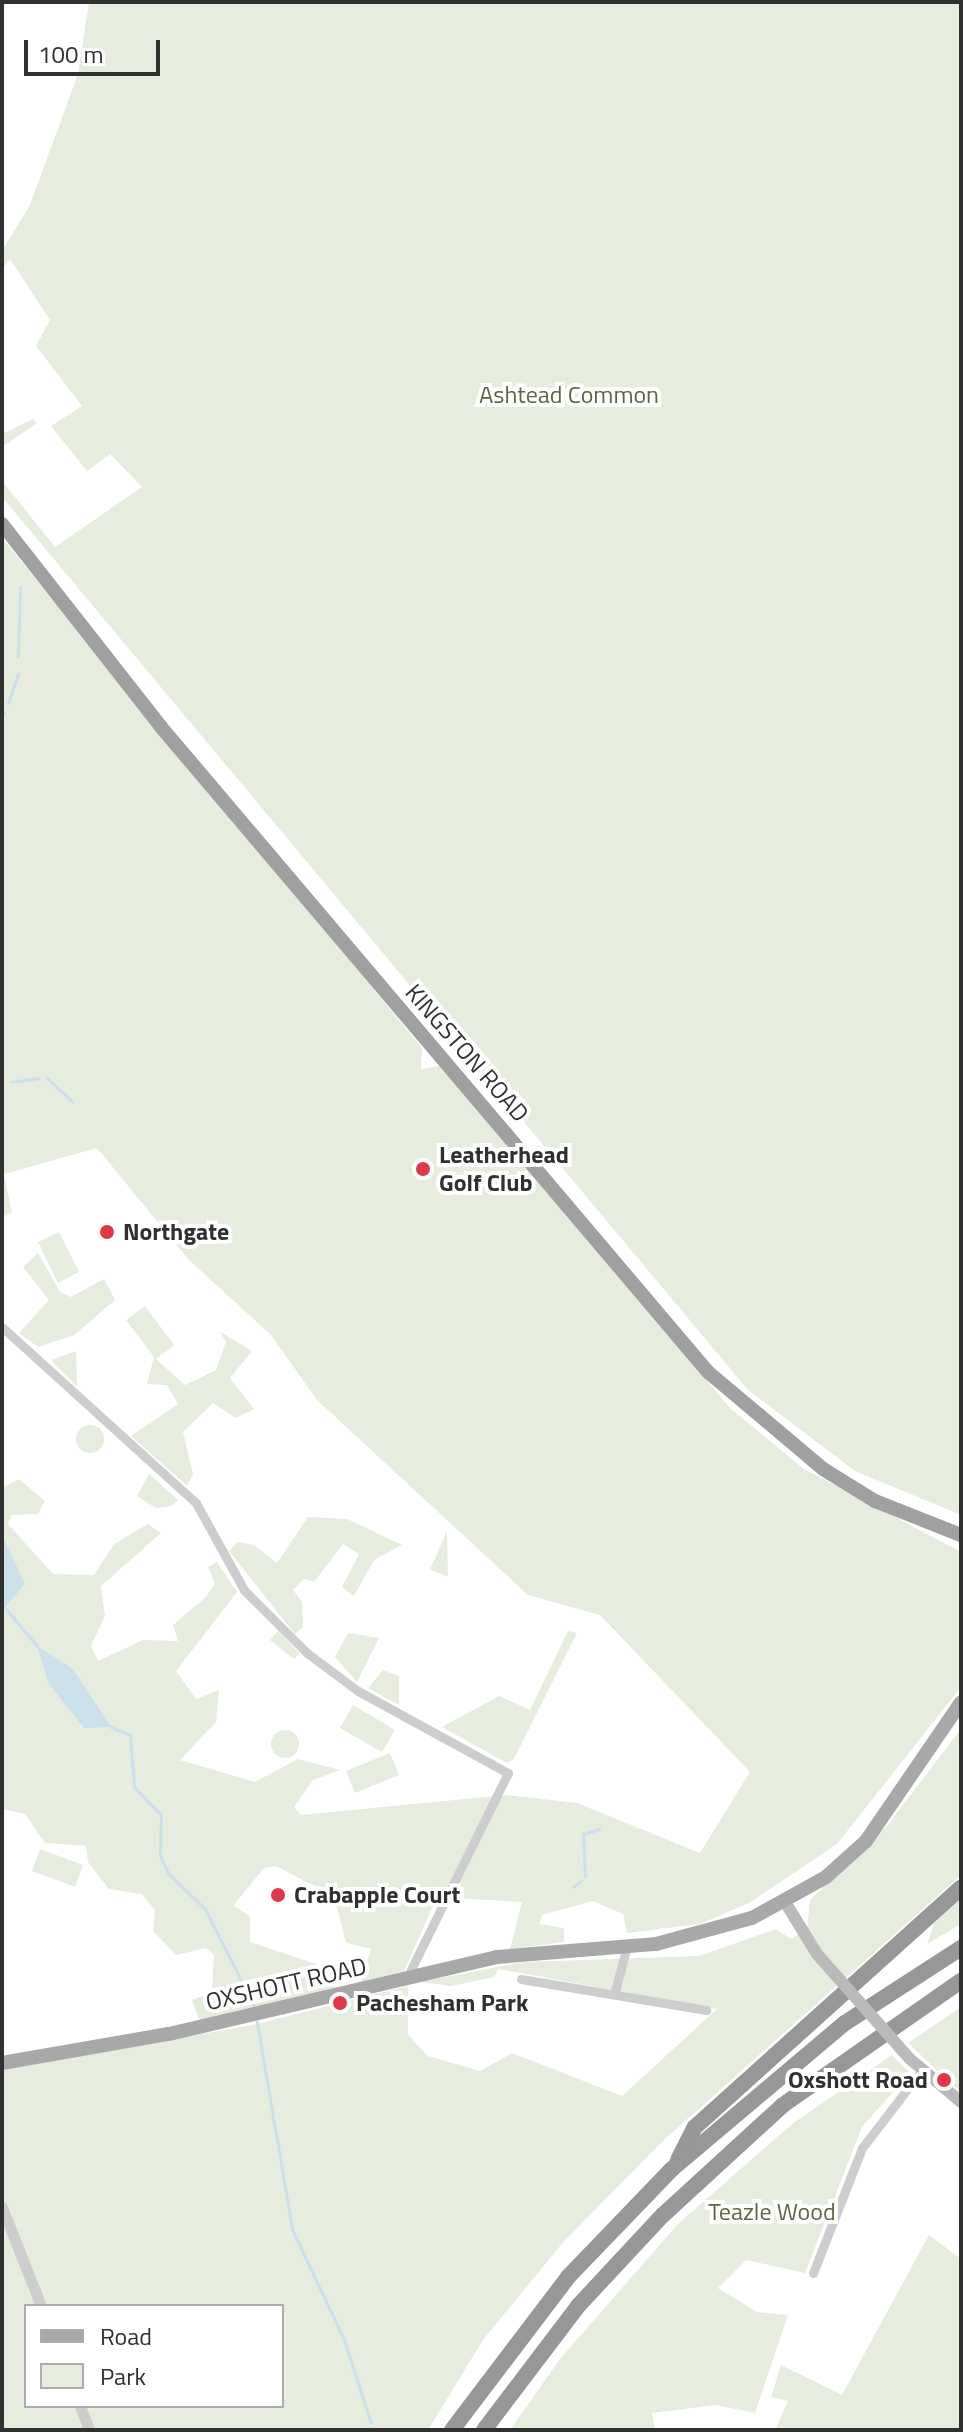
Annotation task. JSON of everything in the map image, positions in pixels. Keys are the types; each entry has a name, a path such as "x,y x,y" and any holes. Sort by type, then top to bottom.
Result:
{"highway":[{"name":"KINGSTON ROAD","path":"2,524 161,727 708,1372 823,1469 875,1501 961,1535"},
{"path":"672,2169 694,2128 961,1888"},
{"path":"452,2430 568,2277 672,2169 845,2023 961,1948"},
{"path":"484,2430 578,2306 663,2215 783,2105 961,1981"}],"main road":[{"name":"OXSHOTT ROAD","path":"2,2063 169,2034 520,1953 627,1946 718,1930 785,1902 866,1841 944,1732 961,1702"},
{"name":"OXSHOTT ROAD","path":"944,1732 961,1722"},
{"path":"785,1902 817,1954 910,2059 961,2102"}],"street":[{"path":"2,1327 196,1503 244,1590 307,1653 358,1691 508,1773 407,1977"},
{"path":"615,1991 627,1946"},
{"path":"521,1979 615,1991 706,2010"},
{"path":"813,2273 862,2148 922,2070"},
{"path":"2,2207 40,2304"},
{"path":"81,2408 89,2430"}],"green space":[{"name":"Ashtead Common","path":"89,2 961,2 961,1515 855,1471 748,1390 2,497 2,481 55,547 142,487 110,454 87,471 51,426 82,406 36,346 50,320 10,259 2,269 2,251 30,205 78,74"},
{"path":"33,419 37,423 2,447 2,434"},
{"path":"2,538 422,1048 421,1069 439,1066 457,1085 731,1409 804,1469 961,1552 961,1687 837,1844 749,1903 700,1924 627,1933 623,1914 593,1901 542,1915 539,1924 564,1928 564,1942 510,1949 522,1902 437,1897 404,1971 361,1982 371,1949 346,1943 334,1896 276,1866 264,1868 233,1906 250,1916 250,1942 316,1964 335,1988 200,2022 192,2000 212,1992 214,1955 206,1948 176,1955 153,1931 155,1910 142,1894 109,1889 88,1862 86,1846 45,1843 25,1814 2,1809 2,1488 19,1479 45,1501 38,1514 12,1515 8,1524 53,1574 94,1575 114,1544 148,1524 161,1533 101,1586 105,1616 91,1646 98,1661 143,1640 178,1641 173,1625 206,1597 215,1583 208,1567 217,1562 237,1592 176,1671 196,1699 219,1690 216,1722 180,1760 255,1782 298,1759 340,1770 313,1780 294,1807 301,1815 506,1795 577,1803 700,1853 750,1772 600,1615 528,1595 317,1400 271,1335 189,1260 97,1148 4,1174 12,1213 2,1217"},
{"path":"59,1232 79,1272 58,1283 38,1242"},
{"path":"38,1253 60,1292 71,1297 104,1279 115,1300 74,1335 38,1347 19,1333 49,1300 23,1267"},
{"path":"145,1306 174,1345 156,1359 185,1385 216,1370 226,1342 219,1331 252,1351 230,1378 254,1409 236,1418 213,1403 183,1432 193,1474 187,1486 131,1436 178,1404 167,1385 147,1384 154,1357 126,1320"},
{"path":"76,1351 77,1385 76,1386 51,1360"},
{"path":"90,1425 100,1429 104,1439 100,1449 90,1453 80,1449 76,1439 80,1429"},
{"path":"149,1474 178,1500 172,1506 156,1508 137,1496"},
{"path":"308,1517 347,1519 402,1545 374,1560 354,1596 342,1587 359,1554 343,1544 314,1582 304,1579 293,1590 302,1602 303,1627 295,1634 229,1551 238,1542 254,1545 277,1563"},
{"path":"447,1531 448,1577 430,1569"},
{"path":"278,1631 300,1654 294,1659 270,1640"},
{"path":"568,1631 577,1633 514,1759 507,1763 442,1727 499,1696 530,1710"},
{"path":"348,1633 379,1638 357,1682 335,1657"},
{"path":"383,1670 399,1676 399,1705 368,1688"},
{"path":"353,1705 395,1730 382,1752 340,1728"},
{"path":"961,1729 961,1875 666,2138 565,2240 483,2340 428,2430 95,2430 92,2422 83,2430 2,2430 2,2070 257,2024 408,1986 408,2035 428,2056 480,2071 512,2053 622,2096 717,2009 498,1969 494,1977 451,1986 420,1982 523,1962 699,1956 776,1929 791,1939 807,1929 810,1900 886,1827"},
{"path":"285,1730 295,1734 299,1744 295,1754 285,1758 275,1754 271,1744 275,1734"},
{"path":"390,1753 399,1775 355,1793 346,1771"},
{"path":"40,1849 83,1865 75,1887 32,1871"},
{"path":"961,1897 961,1924 927,1944 935,1922"},
{"path":"961,2007 961,2093 908,2043"},
{"name":"Teazle Wood","path":"892,2055 910,2073 862,2127 805,2273 746,2260 718,2288 757,2312 788,2315 755,2413 716,2405 652,2413 655,2430 510,2430 560,2359 678,2224 792,2124"},
{"path":"929,2235 961,2259 961,2430 776,2428 788,2401 771,2397 781,2365 842,2395"}],"water":[{"path":"2,1535 25,1584 2,1611"},
{"path":"37,1646 73,1669 111,1727 84,1728 49,1684"}],"waterway":[{"path":"18,656 20,587"},
{"path":"8,703 18,674"},
{"path":"2,717 4,712"},
{"path":"11,1082 39,1078"},
{"path":"47,1078 72,1101"},
{"path":"6,1609 37,1646"},
{"path":"111,1727 130,1735 134,1787 161,1815 160,1855 168,1873 205,1909 254,2006"},
{"path":"585,1876 583,1834 599,1829"},
{"path":"573,1887 581,1881"},
{"path":"257,2022 292,2229 344,2340 371,2423"}],"place":[{"name":"Leatherhead Golf Club","path":"423,1169"},
{"name":"Northgate","path":"107,1232"},
{"name":"Crabapple Court","path":"278,1895"},
{"name":"Pachesham Park","path":"340,2003"},
{"name":"Oxshott Road","path":"944,2080"}]}
